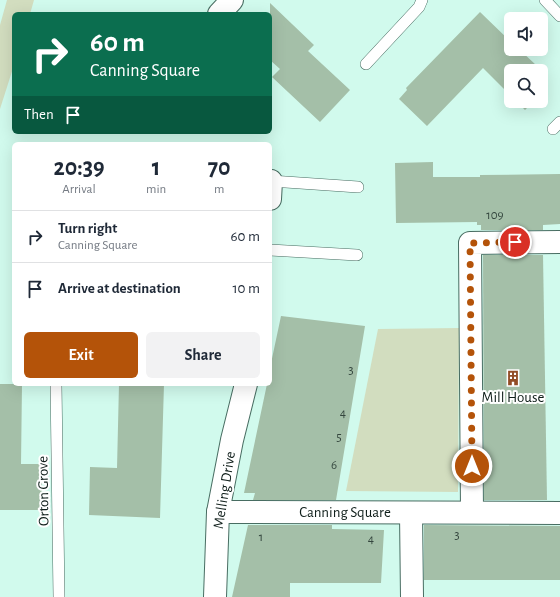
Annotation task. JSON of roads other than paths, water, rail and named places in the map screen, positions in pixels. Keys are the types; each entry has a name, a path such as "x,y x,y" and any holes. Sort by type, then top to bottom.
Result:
{"street":[{"path":"221,12 232,0"},
{"path":"472,512 470,243 560,242"},
{"name":"Melling Drive","path":"215,597 218,512 232,440 246,386"},
{"name":"Canning Square","path":"218,512 560,513"},
{"path":"411,513 412,597"}],"lane":[{"path":"366,64 419,7 422,0"},
{"path":"545,0 560,16"},
{"path":"272,190 358,187"},
{"path":"272,250 357,255"},
{"name":"Orton Grove","path":"56,386 59,597"}],"place":[{"name":"Mill House","path":"513,378"}]}
